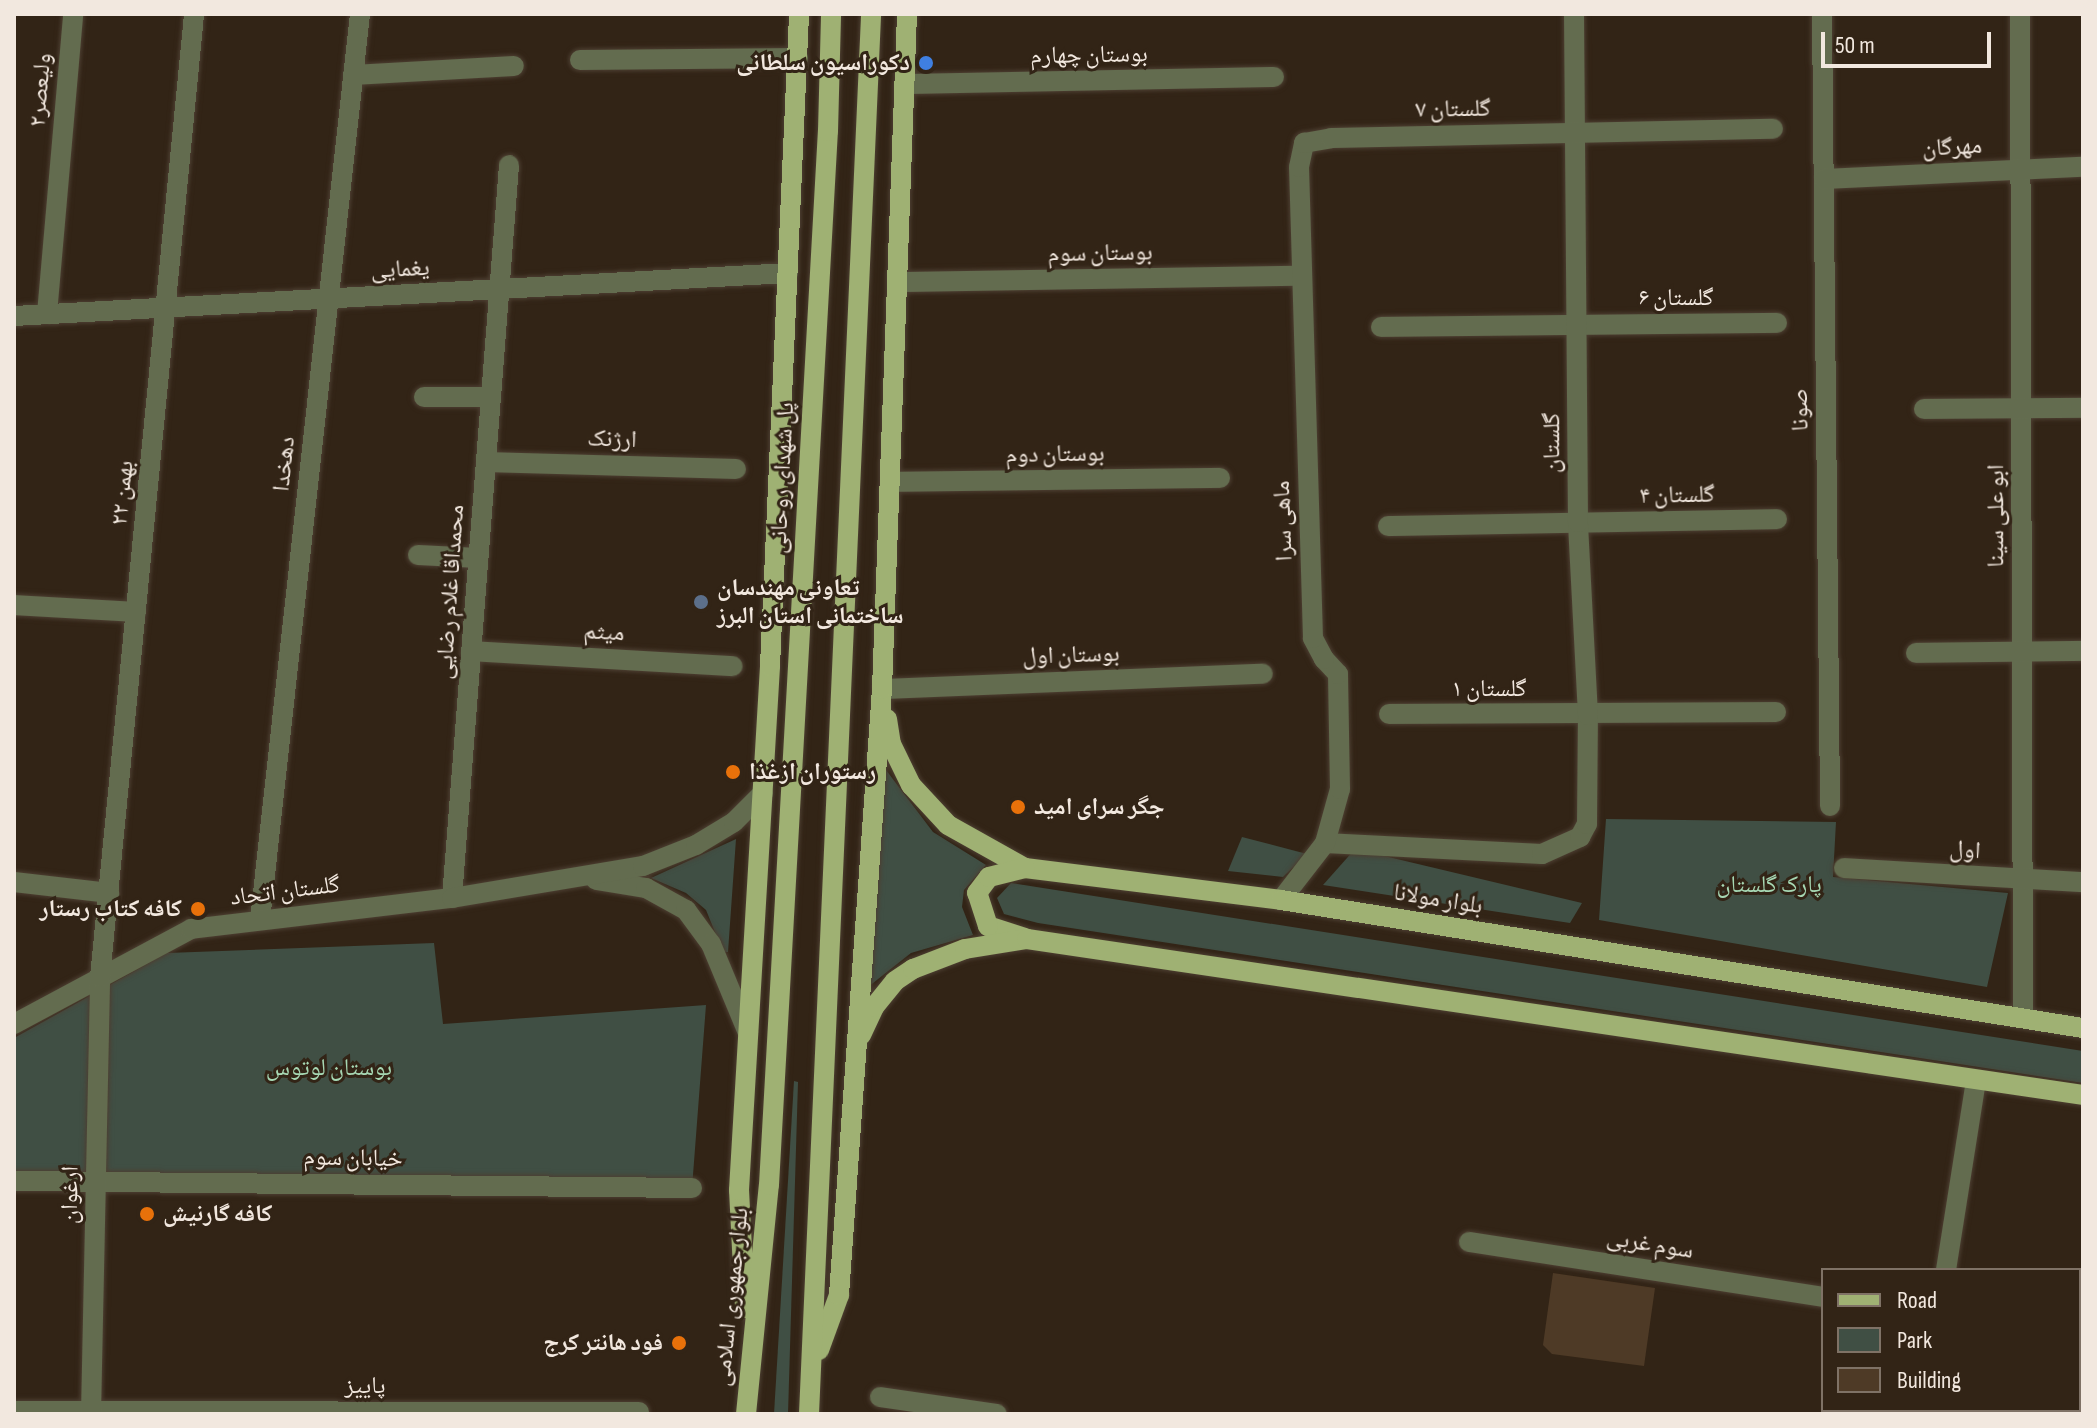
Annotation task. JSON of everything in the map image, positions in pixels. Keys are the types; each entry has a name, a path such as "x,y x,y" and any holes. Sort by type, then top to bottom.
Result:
{"main road":[{"path":"748,1367 739,1190 763,793 799,14"},
{"name":"پل شهدای روحانی","path":"769,1185 826,163 831,14"},
{"path":"809,1414 871,14"},
{"path":"813,1365 839,1295 882,689 907,14"},
{"name":"بلوار مولانا","path":"882,689 891,744 911,785 948,825 1025,868 1281,900 2083,1028"},
{"path":"1025,868 989,877 977,893 979,909 988,926 1027,939 2083,1095"},
{"path":"855,1046 874,1007 895,981 913,969 965,949 1027,939"},
{"name":"بلوار جمهوری اسلامی","path":"746,1414 748,1367 769,1185"}],"street":[{"name":"ولیعصر۲","path":"47,314 73,14"},
{"name":"۲۲ بهمن","path":"100,977 194,14"},
{"name":"دهخدا","path":"260,920 360,14"},
{"name":"گلستان","path":"1325,843 1553,852 1580,837 1587,824 1588,715 1578,522 1574,14"},
{"name":"صونا","path":"1822,14 1830,806"},
{"name":"ابو علی سینا","path":"2020,14 2023,1018"},
{"path":"580,60 798,58"},
{"path":"353,75 514,66"},
{"name":"بوستان چهارم","path":"905,84 1274,77"},
{"name":"گلستان ۷","path":"1331,138 1773,129"},
{"name":"ماهی سرا","path":"1281,900 1325,843 1340,789 1340,684 1338,674 1324,659 1313,638 1300,153 1304,143 1331,138"},
{"name":"محمداقا غلام رضایی","path":"452,898 509,165"},
{"name":"مهرگان","path":"1824,179 2083,167"},
{"name":"یغمایی","path":"14,316 788,273"},
{"name":"بوستان سوم","path":"898,282 1302,276"},
{"name":"گلستان ۶","path":"1381,327 1777,323"},
{"path":"424,397 491,397"},
{"path":"1924,409 2083,408"},
{"name":"ارژنک","path":"486,462 736,469"},
{"name":"بوستان دوم","path":"890,482 1220,478"},
{"name":"گلستان ۴","path":"1388,526 1777,519"},
{"path":"418,555 478,558"},
{"path":"14,605 136,612"},
{"name":"میثم","path":"471,651 733,666"},
{"path":"1916,653 2083,651"},
{"name":"بوستان اول","path":"882,689 1263,674"},
{"name":"گلستان ۱","path":"1389,714 1776,712"},
{"path":"584,879 643,866 696,845 734,822 763,793"},
{"name":"اول","path":"1844,868 2083,882"},
{"path":"584,879 646,888 686,910 711,944 748,1033"},
{"name":"گلستان اتحاد","path":"14,1024 191,929 584,879"},
{"path":"14,882 109,893"},
{"name":"ارغوان","path":"91,1413 100,977"},
{"path":"1946,1268 1976,1080"},
{"name":"خیابان سوم","path":"14,1181 692,1188"},
{"name":"سوم غربی","path":"1469,1242 1821,1297"},
{"path":"880,1397 997,1414"},
{"name":"پاییز","path":"14,1411 639,1412"}],"green space":[{"path":"883,766 933,832 986,865 964,890 962,907 973,935 911,953 868,987"},
{"name":"پارک گلستان","path":"1606,819 1836,822 1833,877 2008,893 1987,987 1599,920"},
{"path":"1242,837 1307,854 1283,877 1228,871"},
{"path":"736,839 728,952 723,952 706,910 686,893 651,878"},
{"path":"1355,849 1582,903 1570,923 1323,885"},
{"path":"1011,883 2083,1051 2083,1083 1038,923 1004,914 997,898"},
{"name":"بوستان لوتوس","path":"434,943 443,1024 706,1005 692,1188 14,1191 14,1038 167,953"},
{"path":"794,1081 798,1082 788,1414 774,1414"}],"building":[{"path":"1553,1273 1655,1288 1644,1366 1552,1354 1543,1345"}],"place":[{"name":"دکوراسیون سلطانی","path":"926,63"},
{"name":"تعاونی مهندسان ساختمانی استان البرز","path":"701,602"},
{"name":"رستوران ازغذا","path":"733,772"},
{"name":"جگر سرای امید","path":"1018,807"},
{"name":"کافه کتاب رستار","path":"198,909"},
{"name":"کافه گارنیش","path":"147,1214"},
{"name":"فود هانتر کرج","path":"679,1343"}]}
